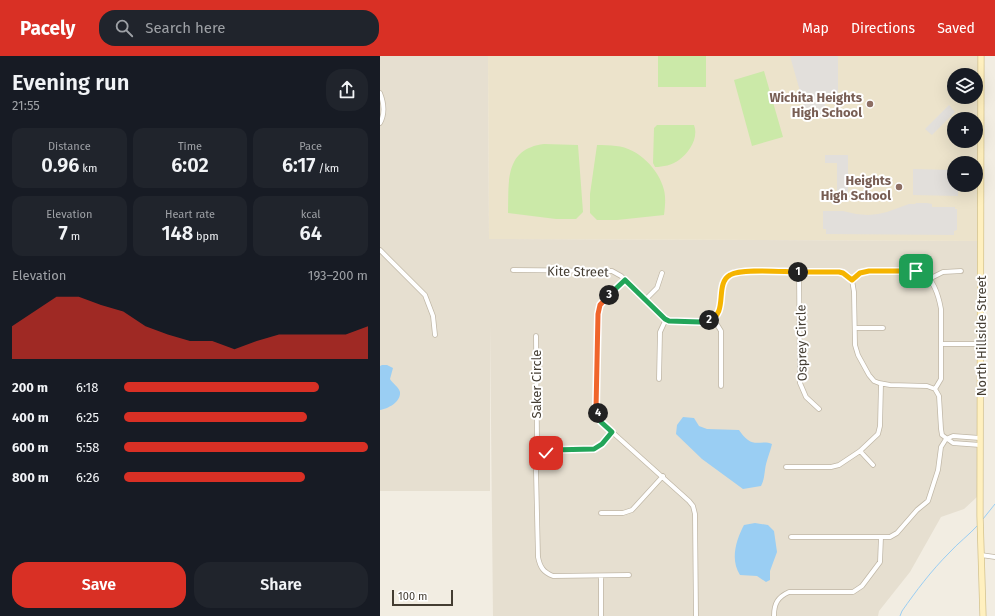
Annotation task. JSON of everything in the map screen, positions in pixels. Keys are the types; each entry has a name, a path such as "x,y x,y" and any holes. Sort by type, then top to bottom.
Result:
{"main road":[{"name":"North Hillside Street","path":"981,56 980,516 983,616"}],"street":[{"path":"380,93 383,99 383,117 380,123"},
{"path":"380,250 425,295 433,316 435,335"},
{"name":"Kite Street","path":"513,270 612,271 618,273 666,319"},
{"path":"852,280 863,272 877,270 920,271 929,279 940,303 942,344 941,379 935,389"},
{"path":"660,379 660,332 666,319 700,322 713,318 720,308 723,284 730,274 742,271 839,272 843,273 852,280 854,292 855,345 858,355 874,381 881,384 927,386 935,389 939,396 942,435 952,443 980,445"},
{"path":"929,279 943,272 961,271"},
{"path":"645,300 657,288 662,272"},
{"name":"Osprey Circle","path":"799,272 800,383 806,397 819,409"},
{"path":"625,280 601,303 598,314 596,409 601,422 689,501 694,509 696,616"},
{"path":"713,318 721,332 721,386"},
{"path":"855,328 883,328"},
{"name":"Saker Circle","path":"536,336 537,441 545,454"},
{"path":"942,344 981,344"},
{"path":"786,467 839,465 860,451 878,434 880,426 881,384"},
{"path":"612,432 602,444 594,449 551,450 537,460 538,557 540,566 545,572 553,576 629,575"},
{"path":"791,536 890,537 898,533 916,510 928,501 931,496 938,470 941,447 946,439 953,436 980,438"},
{"path":"860,451 873,465"},
{"path":"601,513 623,513 632,510 662,476"},
{"path":"774,616 774,608 780,596 789,592 853,592 858,590 880,562 881,537"},
{"path":"981,555 995,556"},
{"path":"601,576 601,616"}],"shaded area":[{"path":"380,56 488,56 489,239 982,241 977,497 964,509 941,517 910,572 879,611 878,616 493,616 490,325 490,491 380,491"},
{"name":"Wichita Heights High School","path":"488,56 981,56 981,68 947,68 947,104 981,104 981,112 947,112 947,148 981,148 982,156 947,156 947,192 982,192 982,241 489,239"},
{"path":"790,56 838,56 838,104 825,104 825,118 810,118 807,116"},
{"path":"949,105 955,112 947,112 947,120 932,135 925,129"},
{"path":"825,155 848,155 848,199 837,199 837,163 825,163"},
{"path":"913,169 947,170 947,192 958,192 958,196 913,195"},
{"path":"916,203 932,204 932,207 955,207 955,209 957,209 957,230 954,231 954,235 826,234 826,229 823,229 823,211 843,211 868,215 887,212"}],"green space":[{"path":"658,56 706,56 706,87 658,87"},
{"path":"764,71 783,137 752,146 734,80"},
{"path":"657,125 694,125 695,130 694,140 686,153 679,160 661,167 655,167 653,163 654,128"},
{"path":"544,144 578,145 583,212 576,219 556,219 508,213 509,179 515,160 531,147"},
{"path":"597,145 611,145 632,151 640,155 652,167 664,190 664,215 617,220 597,220 590,213 590,194"}],"water":[{"path":"387,365 393,368 390,379 398,388 400,396 390,407 380,410 380,366"},
{"path":"683,417 694,418 699,426 707,429 739,430 751,442 772,444 761,486 743,489 702,459 676,434 677,425"},
{"path":"755,523 768,525 774,531 777,552 770,571 770,580 766,582 757,576 740,575 735,563 735,550 744,525"}],"waterway":[{"path":"983,519 995,504"},
{"path":"900,616 924,581 952,549 978,525"}],"place":[{"name":"Wichita Heights High School","path":"870,104"},
{"name":"Heights High School","path":"899,187"}],"route":[{"path":"546,453 551,450 594,449 599,447 612,432 601,422 596,409 598,308 601,303 625,280 665,319 669,321 700,322 711,320 716,316 720,308 723,284 730,274 735,272 839,272 848,276 852,280 860,273 869,271 916,271"}]}
